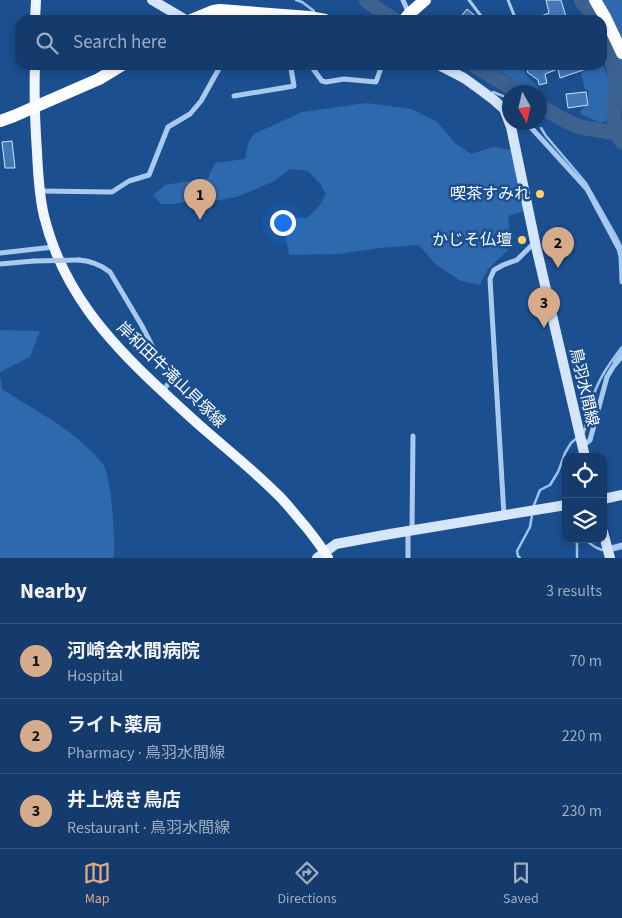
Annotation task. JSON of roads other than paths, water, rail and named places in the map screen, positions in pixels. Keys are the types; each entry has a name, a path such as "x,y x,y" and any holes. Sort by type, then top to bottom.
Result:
{"highway":[{"path":"408,15 425,0"},
{"path":"595,0 604,15"},
{"path":"203,15 220,10 290,15"},
{"path":"607,21 622,53"},
{"path":"0,121 99,79 114,70"}],"main road":[{"path":"35,15 36,0"},
{"name":"岸和田牛滝山貝塚線","path":"35,70 34,108 40,191 44,216 58,258 70,282 88,312 124,355 179,408 287,504 323,556"}],"street":[{"path":"152,0 178,15"},
{"path":"403,0 406,15"},
{"path":"40,191 112,192 129,181 149,175 168,127 190,114 201,101 218,70"},
{"path":"234,96 294,86 291,70"},
{"path":"314,70 322,81 326,82 344,79 376,82 380,70"},
{"name":"鳥羽水間線","path":"448,70 470,82 502,107"},
{"name":"鳥羽水間線","path":"512,130 535,242 584,453"},
{"path":"533,130 587,189 621,255 622,282"},
{"path":"504,515 490,279 494,270 517,260 535,242"},
{"path":"0,253 54,247"},
{"path":"0,264 34,261 88,261 103,266 110,272 142,326 170,382 163,391"},
{"path":"583,446 590,440 607,378 622,356"},
{"path":"408,558 413,436"},
{"path":"607,498 622,495"},
{"path":"323,556 336,544 562,506"},
{"path":"609,554 622,545"}],"lane":[{"path":"469,0 480,15"},
{"path":"508,0 514,15"}],"waterway":[{"path":"296,0 314,11"},
{"path":"366,0 387,15"},
{"path":"581,0 592,15"},
{"path":"607,47 616,84 615,127 622,142"},
{"path":"482,70 507,85"},
{"path":"493,92 502,96"},
{"path":"547,110 579,127 616,133"},
{"path":"542,130 586,183 622,248"},
{"path":"584,432 591,402 600,380 622,347"},
{"path":"614,362 622,351"},
{"path":"534,505 540,490 550,485 558,472 565,453 571,443 577,438"},
{"path":"520,558 517,551 530,527 532,515"},
{"path":"577,543 577,558"},
{"path":"590,543 602,550"},
{"path":"614,550 622,548"}],"place":[{"name":"喫茶すみれ","path":"540,194"},
{"name":"河崎会水間病院","path":"200,220"},
{"name":"かじそ仏壇","path":"522,240"},
{"name":"ライト薬局","path":"558,268"},
{"name":"井上焼き鳥店","path":"544,328"}]}
